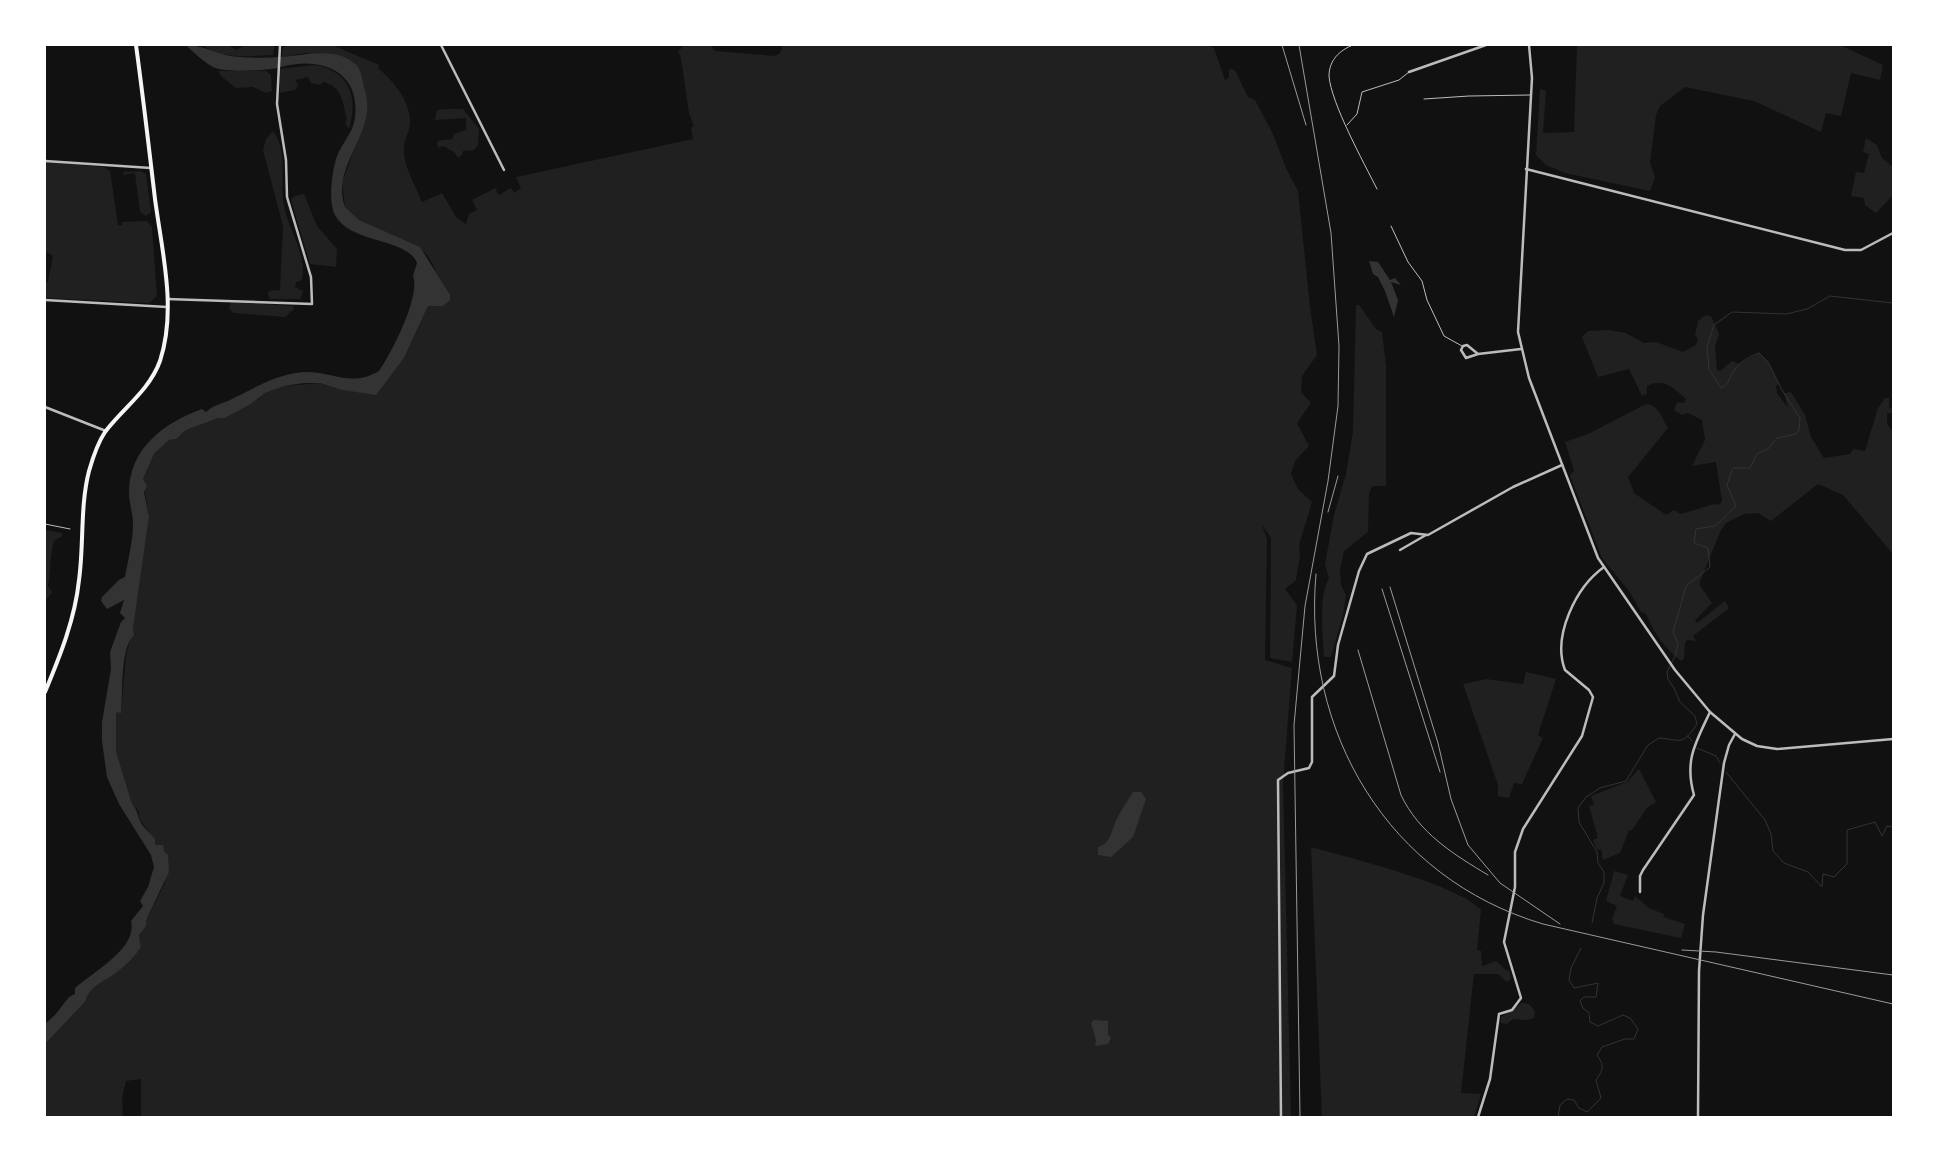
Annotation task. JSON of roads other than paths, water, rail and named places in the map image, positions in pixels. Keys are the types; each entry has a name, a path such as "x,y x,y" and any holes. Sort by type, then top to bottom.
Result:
{"main road":[{"path":"45,692 61,654 70,625 79,583 87,482 95,450 106,432 139,396 156,369 165,341 168,307 136,45"}],"street":[{"path":"167,299 312,304 311,277 288,202 286,160 278,120 277,86 280,45"},
{"path":"441,45 495,148 504,170"},
{"path":"1409,72 1486,45"},
{"path":"1529,45 1532,68 1531,95 1517,322 1521,349 1592,545 1604,567 1675,670 1710,712 1736,734 1758,746 1777,750 1893,739"},
{"path":"45,160 151,168"},
{"path":"1526,169 1845,250 1861,250 1893,233"},
{"path":"45,300 168,307"},
{"path":"1478,354 1473,347 1463,346 1462,354 1466,358 1478,354 1521,349"},
{"path":"45,407 106,432"},
{"path":"1400,550 1513,487 1562,465"},
{"path":"1281,1117 1278,780 1288,773 1309,768 1312,762 1312,697 1334,676 1338,645 1362,563 1374,549 1411,533 1428,535"},
{"path":"1478,1117 1490,1079 1500,1014 1512,1010 1521,998 1504,942 1515,886 1514,866 1518,840 1522,829 1582,736 1593,697 1589,690 1565,670 1563,648 1566,625 1572,605 1581,589 1604,567"},
{"path":"1640,892 1640,876 1643,870 1694,795 1690,781 1690,760 1692,750 1710,712"},
{"path":"1698,1117 1698,971 1703,915 1724,763 1729,745 1736,734"}],"lane":[{"path":"1353,45 1338,52 1333,61 1329,77 1347,126 1377,189"},
{"path":"1347,126 1357,114 1362,92 1399,80 1409,72"},
{"path":"1424,100 1469,96 1531,95"},
{"path":"1391,226 1408,262 1422,281 1434,317 1444,336 1463,346"},
{"path":"45,524 70,530"}],"waterway":[{"path":"1592,923 1597,898 1604,883 1604,872 1598,863 1597,852 1579,822 1578,808 1586,797 1600,788 1626,781 1648,745 1659,738 1684,739 1697,724 1695,716 1680,702 1668,679 1667,672 1676,654 1678,644 1673,632 1686,586 1710,567 1708,548 1694,543 1696,529 1715,526 1736,506 1727,485 1733,468 1750,468 1757,454 1768,449 1777,438 1796,434 1799,430 1800,418 1782,390 1768,362 1759,353 1749,357 1740,364 1728,382 1721,388 1709,369 1707,347 1714,325 1732,312 1786,314 1807,309 1830,296 1893,303"},
{"path":"1688,736 1692,741"},
{"path":"1697,748 1716,756 1720,763"},
{"path":"1726,772 1765,820 1771,834 1773,851 1784,863 1808,872 1822,887 1823,874 1834,877 1847,864 1847,830 1875,822 1882,836 1887,826 1893,827"},
{"path":"1558,1117 1560,1105 1567,1099 1574,1100 1579,1108 1587,1112 1601,1098 1596,1080 1602,1071 1602,1065 1597,1055 1602,1047 1625,1039 1634,1039 1638,1029 1630,1018 1623,1015 1598,1026 1590,1022 1589,1013 1583,1008 1580,1001 1584,997 1596,997 1598,983 1574,988 1569,980 1571,968 1581,948"}],"railway":[{"path":"1282,45 1306,125"},
{"path":"1299,45 1331,233 1339,346 1338,406 1328,481 1305,606 1294,725 1300,1117"},
{"path":"1328,512 1338,476"},
{"path":"1316,574 1315,633 1324,689 1341,742 1366,791 1399,835 1440,872 1488,902 1543,924 1893,1004"},
{"path":"1390,587 1438,743 1451,799 1468,845 1500,883 1560,924"},
{"path":"1382,589 1440,772"},
{"path":"1358,650 1401,795 1408,808 1417,821 1438,841 1488,875"},
{"path":"1682,950 1716,952 1893,975"}]}
